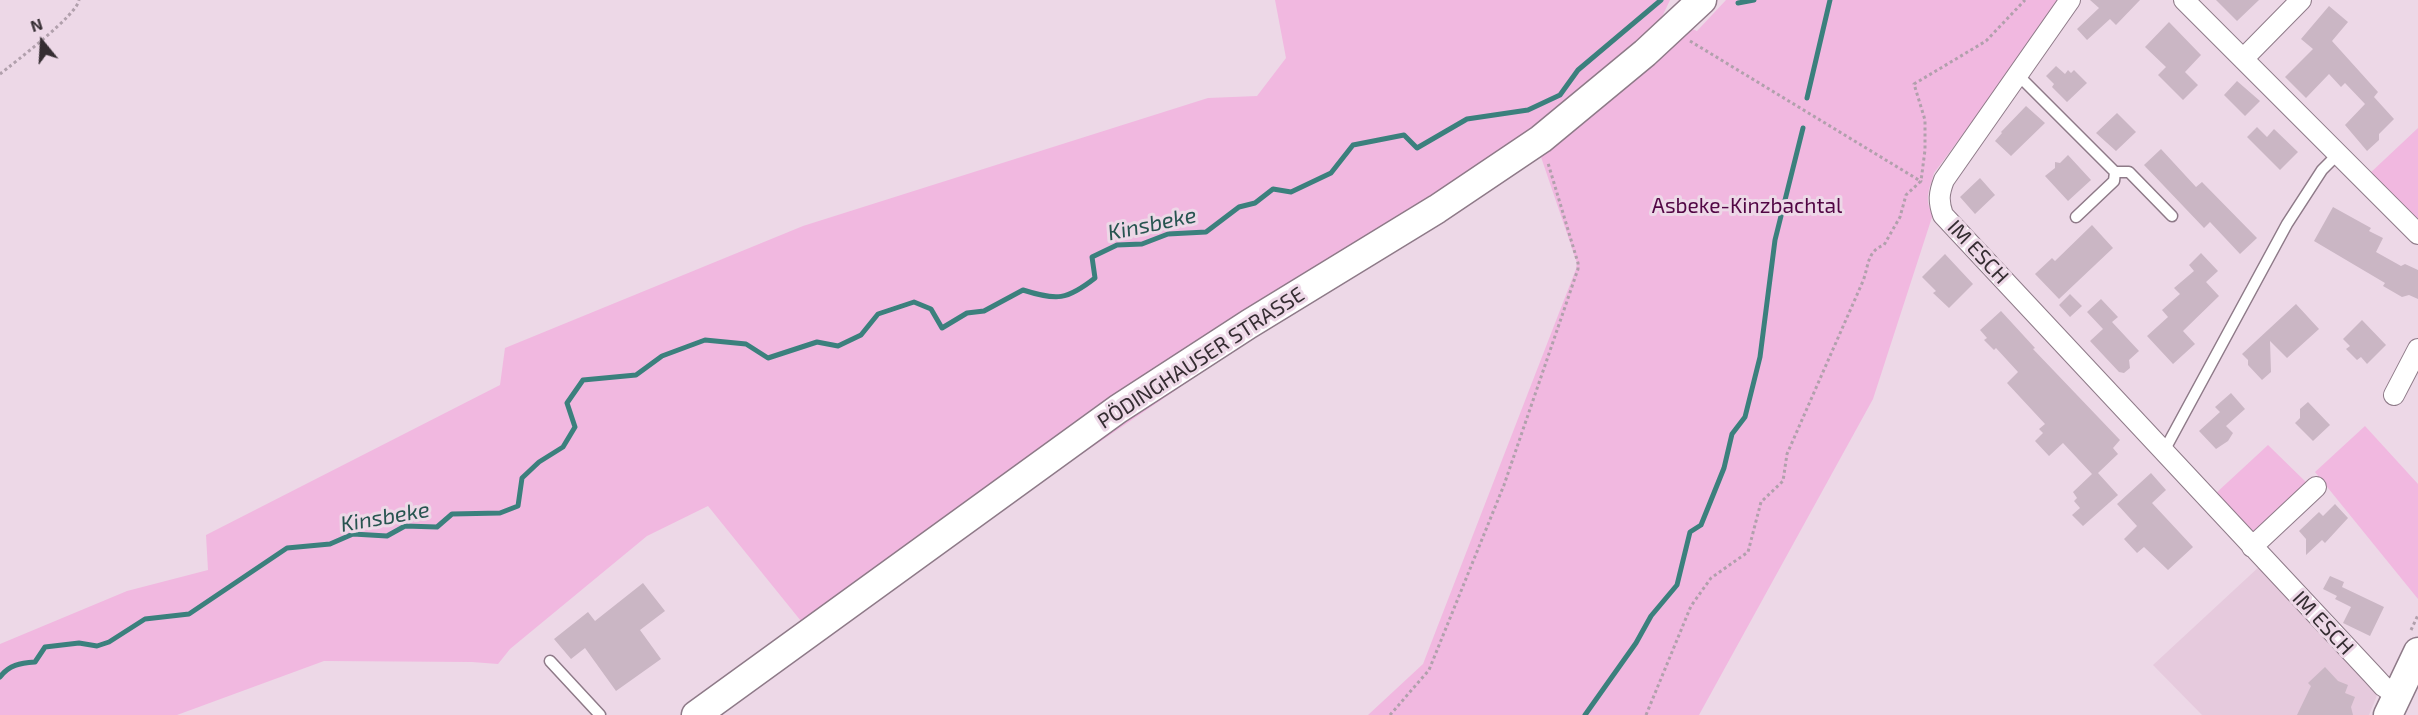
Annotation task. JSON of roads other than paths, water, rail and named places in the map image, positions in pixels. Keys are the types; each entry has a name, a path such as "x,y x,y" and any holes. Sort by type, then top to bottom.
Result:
{"street":[{"name":"PÖDINGHAUSER STRASSE","path":"696,715 1118,409 1250,324 1437,209 1541,140 1594,98 1672,30 1702,0"},
{"name":"IM ESCH","path":"2070,0 1944,180 1939,192 1939,203 1943,214 2383,686 2392,705"},
{"path":"2184,0 2418,234"},
{"path":"2243,58 2301,0"},
{"path":"2394,395 2418,349"},
{"path":"2252,547 2316,487"},
{"path":"2392,705 2418,652"}],"lane":[{"path":"2018,75 2115,172 2129,172 2172,216"},
{"path":"2164,451 2287,224 2322,170 2337,154"},
{"path":"2076,217 2114,181 2115,172"},
{"path":"550,661 600,715"}],"waterway":[{"name":"Kinsbeke","path":"0,677 15,665 35,662 45,647 79,643 97,646 109,642 145,619 189,614 287,548 330,544 353,534 387,536 405,526 437,527 452,514 500,513 518,506 522,478 539,462 563,447 575,427 567,403 583,380 636,375 662,356 705,340 746,344 768,358 817,342 838,346 861,335 878,314 914,302 931,309 942,328 967,313 984,311 1023,290 1053,297 1069,294 1095,278 1092,257 1117,245 1142,244 1168,234 1206,232 1239,207 1255,203 1273,189 1291,192 1331,173 1353,145 1404,135 1417,148 1467,119 1528,110 1560,95 1578,70 1661,0"},
{"name":"Kinsbeke","path":"1738,3 1754,0"},
{"path":"1807,98 1830,0"},
{"path":"1585,715 1636,643 1651,616 1677,585 1690,532 1701,525 1724,468 1732,434 1745,417 1760,357 1775,240 1803,128"}],"park label":[{"name":"Asbeke-Kinzbachtal","path":"1747,206"}]}
